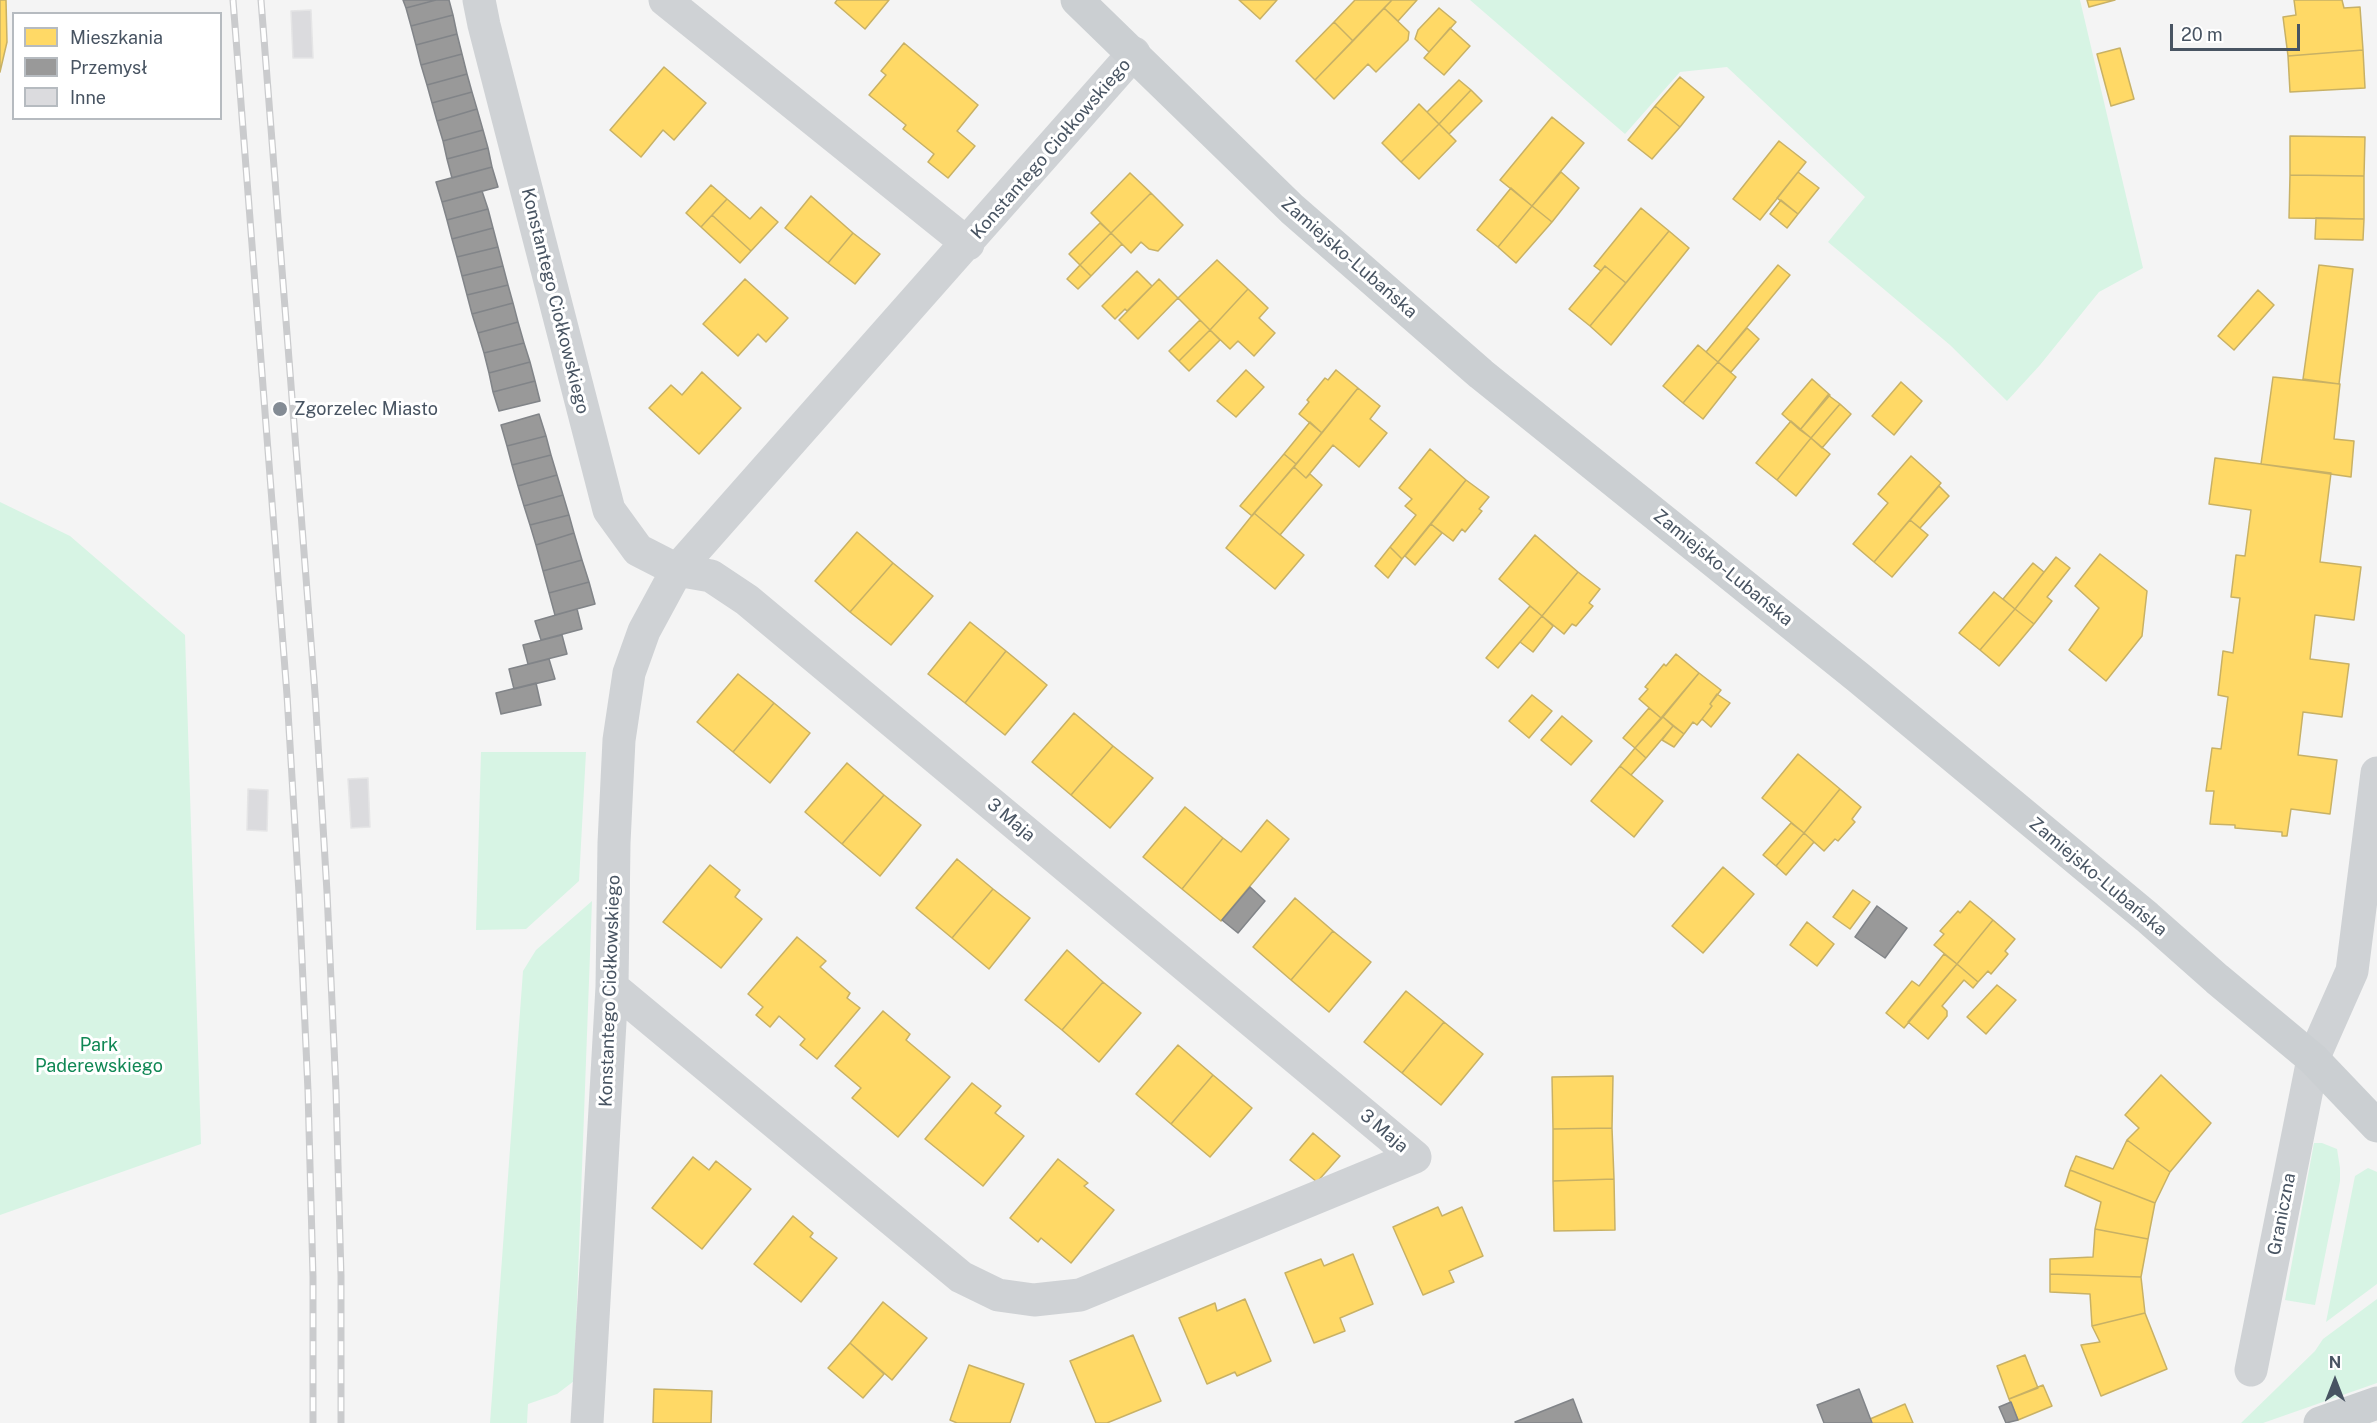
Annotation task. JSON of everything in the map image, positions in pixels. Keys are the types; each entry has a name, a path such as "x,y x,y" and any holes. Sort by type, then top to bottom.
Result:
{"main road":[{"name":"Zamiejsko-Lubańska","path":"1077,0 1292,209 1481,374 1860,678 2147,917 2217,980 2313,1059 2377,1126"},
{"path":"2320,1423 2377,1403"}],"street":[{"name":"Konstantego Ciołkowskiego","path":"480,0 489,48 609,510 638,550 677,570"},
{"name":"Konstantego Ciołkowskiego","path":"665,0 968,244"},
{"name":"Konstantego Ciołkowskiego","path":"587,1423 612,987 618,752 628,684 644,631 677,570 968,244 1134,53"},
{"name":"3 Maja","path":"612,987 962,1277 998,1295 1034,1300 1080,1295 1415,1157 747,600 711,576 677,570"},
{"name":"Graniczna","path":"2251,1370 2313,1059 2352,971 2377,773"}],"green space":[{"path":"1470,0 2080,0 2143,268 2099,292 2040,365 2007,401 1950,345 1828,242 1865,197 1727,67 1680,72 1625,134"},
{"name":"Park Paderewskiego","path":"0,502 70,536 185,635 201,1144 0,1215"},
{"path":"481,752 586,752 579,881 526,929 476,930"},
{"path":"592,901 574,1381 557,1394 528,1404 527,1423 490,1423 523,971 536,950"},
{"path":"2314,1143 2322,1143 2337,1149 2340,1168 2340,1181 2315,1305 2285,1300"},
{"path":"2368,1168 2377,1172 2377,1284 2326,1322 2355,1176"},
{"path":"2377,1299 2377,1383 2263,1423 2241,1423 2315,1351 2323,1339"}],"building: Mieszkania":[{"path":"0,0 6,0 7,42 0,72"},
{"path":"837,0 889,0 865,29 835,3"},
{"path":"1239,0 1277,0 1260,19"},
{"path":"1355,0 1392,0 1353,41 1334,22"},
{"path":"1392,0 1417,0 1398,21 1384,8"},
{"path":"2087,0 2115,0 2089,7"},
{"path":"2294,0 2342,0 2344,8 2360,7 2363,50 2288,56 2283,17 2296,15"},
{"path":"1384,8 1409,32 1408,40 1376,72 1368,64 1334,99 1315,80"},
{"path":"1439,8 1456,22 1429,52 1415,39 1418,30"},
{"path":"1334,22 1353,41 1315,80 1296,61"},
{"path":"1450,28 1470,46 1444,75 1424,58"},
{"path":"904,43 978,105 957,131 975,146 948,178 928,162 934,154 903,129 906,125 869,95 886,75 881,71"},
{"path":"2120,48 2134,99 2111,106 2097,54"},
{"path":"2363,50 2365,88 2290,92 2288,56"},
{"path":"664,67 706,103 674,140 663,130 641,157 610,130"},
{"path":"1680,77 1704,97 1680,127 1655,106"},
{"path":"1459,80 1471,90 1439,124 1427,112"},
{"path":"1471,90 1482,101 1449,134 1439,124"},
{"path":"1419,104 1439,124 1401,162 1382,143"},
{"path":"1655,106 1680,127 1652,159 1628,140"},
{"path":"1552,117 1584,143 1532,206 1500,180"},
{"path":"1439,124 1456,141 1419,179 1401,162"},
{"path":"2290,136 2365,137 2364,176 2290,175"},
{"path":"1779,141 1806,162 1760,220 1733,199"},
{"path":"1561,172 1579,188 1552,222 1532,206"},
{"path":"1798,172 1819,188 1798,214 1777,198"},
{"path":"1130,173 1151,193 1111,233 1091,213"},
{"path":"2290,175 2364,176 2364,219 2289,218"},
{"path":"711,185 727,199 701,227 686,213"},
{"path":"1511,188 1532,206 1498,247 1477,230"},
{"path":"1151,193 1183,225 1158,251 1149,249 1141,242 1131,253 1111,233"},
{"path":"811,196 853,233 828,263 785,228"},
{"path":"727,199 750,219 761,207 778,222 751,251 712,215"},
{"path":"1781,200 1798,214 1787,228 1770,214"},
{"path":"1532,206 1552,222 1516,263 1498,247"},
{"path":"1641,208 1669,231 1626,283 1605,266 1601,271 1594,266"},
{"path":"712,215 751,251 740,263 701,227"},
{"path":"2316,218 2364,219 2363,240 2315,239"},
{"path":"1100,223 1111,233 1080,265 1069,254"},
{"path":"1669,231 1689,248 1611,345 1590,326"},
{"path":"853,233 880,254 855,284 828,263"},
{"path":"1111,233 1122,244 1091,276 1080,265"},
{"path":"1217,260 1248,289 1210,330 1178,298"},
{"path":"1080,265 1091,276 1078,289 1067,279"},
{"path":"1778,265 1790,275 1718,362 1706,352"},
{"path":"2319,265 2353,269 2339,384 2303,379"},
{"path":"1605,266 1626,283 1590,326 1569,309"},
{"path":"1137,271 1152,286 1127,311 1125,309 1115,319 1102,306"},
{"path":"745,279 788,318 766,342 758,334 738,356 703,324"},
{"path":"1159,279 1178,298 1138,339 1119,320"},
{"path":"1248,289 1268,308 1259,318 1275,333 1254,356 1238,341 1230,349 1210,330"},
{"path":"2258,290 2274,305 2234,350 2218,336"},
{"path":"1200,320 1210,330 1179,361 1169,351"},
{"path":"1747,328 1759,339 1731,372 1718,362"},
{"path":"1210,330 1220,340 1189,371 1179,361"},
{"path":"1698,345 1718,362 1683,403 1663,386"},
{"path":"1718,362 1736,377 1703,419 1683,403"},
{"path":"1246,370 1264,387 1236,417 1217,401"},
{"path":"1336,370 1358,388 1322,433 1299,414 1325,378 1328,380"},
{"path":"702,372 741,408 699,454 649,408 671,385 682,395"},
{"path":"2273,377 2340,384 2334,439 2354,441 2351,477 2261,464"},
{"path":"1812,379 1830,395 1800,430 1782,414"},
{"path":"1901,382 1922,401 1894,435 1872,416"},
{"path":"1358,388 1380,406 1370,419 1387,433 1359,467 1333,445 1306,478 1294,467"},
{"path":"1828,395 1840,404 1811,438 1800,430"},
{"path":"1840,404 1851,414 1822,448 1811,438"},
{"path":"1791,421 1811,438 1777,480 1756,463"},
{"path":"1310,422 1322,433 1296,464 1284,454"},
{"path":"1811,438 1830,454 1796,496 1777,480"},
{"path":"1430,449 1466,480 1402,559 1390,547 1416,515 1405,506 1412,499 1399,488"},
{"path":"1284,454 1296,464 1252,516 1240,506"},
{"path":"1911,456 1941,483 1874,562 1853,544 1888,503 1878,494"},
{"path":"2215,458 2331,473 2320,562 2361,567 2354,620 2315,615 2310,659 2349,664 2342,717 2303,712 2298,755 2337,760 2330,814 2291,809 2287,836 2282,836 2282,832 2210,824 2214,791 2206,791 2212,748 2221,749 2228,697 2218,695 2223,651 2233,653 2240,598 2231,597 2236,555 2245,556 2251,510 2209,504"},
{"path":"1294,467 1306,478 1310,474 1322,485 1280,535 1254,513"},
{"path":"1466,480 1489,497 1479,509 1482,511 1465,532 1462,529 1453,541 1431,524"},
{"path":"1939,486 1949,496 1920,528 1910,520"},
{"path":"1254,513 1304,555 1275,589 1226,548"},
{"path":"1910,520 1928,535 1892,577 1874,562"},
{"path":"1431,524 1442,533 1415,565 1405,556"},
{"path":"857,532 893,563 850,612 815,581"},
{"path":"1535,535 1578,572 1542,616 1499,579"},
{"path":"1390,547 1402,559 1388,578 1375,566"},
{"path":"2100,554 2147,591 2142,636 2106,681 2069,650 2099,608 2075,586"},
{"path":"2056,557 2070,568 2047,597 2052,601 2034,624 2015,609"},
{"path":"893,563 933,596 891,645 850,612"},
{"path":"2033,563 2044,572 2015,609 2003,599"},
{"path":"1578,572 1600,589 1589,603 1593,606 1576,626 1572,624 1564,634 1542,616"},
{"path":"1994,592 2015,609 1980,650 1959,633"},
{"path":"1530,606 1542,616 1498,668 1486,658"},
{"path":"2015,609 2034,624 1999,666 1980,650"},
{"path":"1542,616 1553,626 1533,652 1520,642"},
{"path":"970,622 1006,651 965,703 928,674"},
{"path":"1006,651 1047,685 1005,735 965,703"},
{"path":"1676,654 1699,673 1661,718 1639,699 1648,689 1645,687 1664,664 1666,666"},
{"path":"1699,673 1721,690 1697,725 1693,722 1684,734 1663,717"},
{"path":"738,674 774,703 733,752 697,722"},
{"path":"1717,694 1730,703 1711,727 1702,719 1712,706 1710,704"},
{"path":"1532,695 1552,711 1529,738 1509,721"},
{"path":"774,703 810,733 770,783 733,752"},
{"path":"1649,708 1661,718 1635,748 1623,738"},
{"path":"1074,713 1113,746 1071,795 1032,762"},
{"path":"1562,716 1592,741 1571,765 1541,740"},
{"path":"1663,717 1673,726 1646,758 1635,748"},
{"path":"1673,726 1684,734 1674,747 1662,740"},
{"path":"1113,746 1153,778 1110,828 1071,795"},
{"path":"1635,748 1646,758 1631,775 1620,766"},
{"path":"1798,754 1840,789 1804,833 1762,798"},
{"path":"847,763 884,795 842,844 805,812"},
{"path":"1620,766 1663,801 1634,837 1591,801"},
{"path":"1840,789 1861,807 1852,819 1855,822 1838,841 1835,839 1824,851 1804,833"},
{"path":"884,795 921,825 880,876 842,844"},
{"path":"1185,807 1223,838 1182,889 1143,857"},
{"path":"1267,820 1289,839 1221,921 1182,889 1223,838 1241,852"},
{"path":"1791,823 1804,833 1776,866 1763,855"},
{"path":"1804,833 1814,842 1786,875 1776,866"},
{"path":"957,859 993,889 952,938 916,908"},
{"path":"710,865 740,890 735,897 762,919 721,968 663,922"},
{"path":"1723,867 1754,894 1703,953 1672,926"},
{"path":"993,889 1030,918 989,969 952,938"},
{"path":"1853,890 1870,902 1850,929 1833,917"},
{"path":"1295,898 1333,931 1291,980 1253,947"},
{"path":"1970,901 1993,920 1957,964 1934,945 1944,934 1940,931"},
{"path":"1993,920 2015,939 2005,951 2008,954 1991,974 1988,971 1978,982 1957,964"},
{"path":"1807,922 1834,944 1817,966 1790,945"},
{"path":"1333,931 1371,962 1329,1012 1291,980"},
{"path":"797,937 826,961 820,967 850,993 847,998 860,1008 817,1059 800,1045 805,1039 779,1016 770,1027 756,1015 763,1007 748,994"},
{"path":"1067,950 1103,982 1062,1030 1025,1000"},
{"path":"1944,954 1957,964 1904,1028 1886,1013 1912,981 1919,986"},
{"path":"1957,964 1978,982 1973,988 1964,980 1942,1006 1947,1011 1947,1016 1928,1039 1908,1022"},
{"path":"1103,982 1141,1013 1099,1062 1062,1030"},
{"path":"1997,985 2016,1000 1986,1034 1967,1017"},
{"path":"1406,991 1444,1022 1402,1073 1364,1042"},
{"path":"883,1011 910,1034 906,1040 950,1077 898,1137 852,1098 861,1088 835,1066"},
{"path":"1444,1022 1483,1054 1441,1105 1402,1073"},
{"path":"1178,1045 1213,1075 1171,1124 1136,1094"},
{"path":"1213,1075 1252,1108 1210,1157 1171,1124"},
{"path":"2161,1075 2211,1123 2170,1172 2127,1140 2139,1128 2125,1115"},
{"path":"1613,1076 1612,1128 1553,1129 1552,1077"},
{"path":"972,1083 1001,1106 995,1113 1024,1136 983,1186 925,1139"},
{"path":"1612,1128 1614,1179 1553,1181 1553,1129"},
{"path":"1313,1133 1340,1156 1317,1182 1290,1160"},
{"path":"2127,1140 2170,1172 2155,1203 2070,1170 2076,1156 2113,1169"},
{"path":"693,1157 709,1170 716,1161 751,1189 702,1249 652,1208"},
{"path":"1058,1159 1088,1183 1084,1186 1114,1210 1071,1263 1041,1238 1038,1242 1010,1218"},
{"path":"2070,1170 2155,1203 2148,1239 2095,1229 2101,1202 2065,1186"},
{"path":"1614,1179 1615,1230 1554,1231 1553,1181"},
{"path":"1438,1207 1442,1216 1462,1207 1483,1256 1449,1271 1454,1282 1423,1295 1393,1227"},
{"path":"793,1216 813,1233 810,1237 837,1258 801,1302 754,1264"},
{"path":"2095,1229 2148,1239 2141,1277 2050,1274 2050,1259 2093,1257"},
{"path":"1353,1254 1373,1304 1340,1318 1345,1331 1314,1343 1285,1273 1321,1259 1324,1266"},
{"path":"2050,1274 2141,1277 2145,1313 2092,1326 2090,1294 2050,1292"},
{"path":"1245,1299 1271,1361 1237,1376 1235,1372 1207,1384 1179,1318 1215,1303 1217,1311"},
{"path":"883,1302 927,1338 892,1380 850,1343"},
{"path":"2145,1313 2167,1369 2101,1396 2081,1345 2100,1342 2092,1326"},
{"path":"1133,1335 1161,1401 1107,1423 1096,1423 1070,1361"},
{"path":"850,1343 884,1374 863,1398 828,1368"},
{"path":"2025,1355 2038,1388 2009,1399 1997,1366"},
{"path":"969,1365 1024,1384 1010,1423 957,1423 950,1420"},
{"path":"2043,1385 2052,1406 2018,1420 2009,1399"},
{"path":"654,1389 712,1391 711,1423 653,1423"},
{"path":"1905,1404 1913,1423 1872,1423 1870,1419"}],"building: Przemysł":[{"path":"403,0 436,0 406,8"},
{"path":"436,0 449,0 453,15 411,26 406,8"},
{"path":"453,15 457,34 416,45 411,26"},
{"path":"457,34 462,54 421,65 416,45"},
{"path":"462,54 467,74 427,85 421,65"},
{"path":"467,74 472,92 432,103 427,85"},
{"path":"472,92 477,109 437,121 432,103"},
{"path":"477,109 483,130 443,141 437,121"},
{"path":"483,130 488,148 447,159 443,141"},
{"path":"488,148 492,167 452,178 447,159"},
{"path":"492,167 498,187 442,202 436,182"},
{"path":"482,191 488,209 447,220 442,202"},
{"path":"488,209 493,228 452,239 447,220"},
{"path":"493,228 498,247 457,257 452,239"},
{"path":"498,247 503,266 462,276 457,257"},
{"path":"503,266 508,285 467,295 462,276"},
{"path":"508,285 513,303 472,314 467,295"},
{"path":"513,303 518,322 478,333 472,314"},
{"path":"518,322 524,343 484,353 478,333"},
{"path":"524,343 530,362 489,373 484,353"},
{"path":"530,362 535,381 493,392 489,373"},
{"path":"535,381 540,401 499,411 493,392"},
{"path":"539,414 546,436 507,446 501,425"},
{"path":"546,436 551,455 512,465 507,446"},
{"path":"551,455 557,475 518,486 512,465"},
{"path":"557,475 563,495 524,506 518,486"},
{"path":"563,495 569,515 530,525 524,506"},
{"path":"569,515 574,533 536,545 530,525"},
{"path":"574,533 582,560 543,571 536,545"},
{"path":"582,560 589,582 549,593 543,571"},
{"path":"589,582 595,604 555,615 549,593"},
{"path":"577,609 582,629 541,640 535,621"},
{"path":"562,635 567,654 528,664 523,645"},
{"path":"549,659 555,679 514,689 509,669"},
{"path":"536,683 541,705 501,714 496,693"},
{"path":"1250,887 1265,901 1238,933 1222,920"},
{"path":"1877,906 1907,928 1885,958 1855,937"},
{"path":"1859,1389 1872,1423 1824,1423 1817,1405"},
{"path":"1573,1399 1582,1423 1515,1422"},
{"path":"2011,1402 2018,1420 2006,1423 1999,1407"}],"building: Inne":[{"path":"311,10 313,58 293,58 291,11"},
{"path":"368,778 370,827 351,828 348,779"},
{"path":"248,789 268,790 267,831 247,830"}],"railway":[{"path":"233,0 287,695 299,893 313,1277 313,1423"},
{"path":"261,0 315,693 327,892 341,1276 341,1423"}],"place":[{"name":"Zgorzelec Miasto","path":"280,409"}]}
